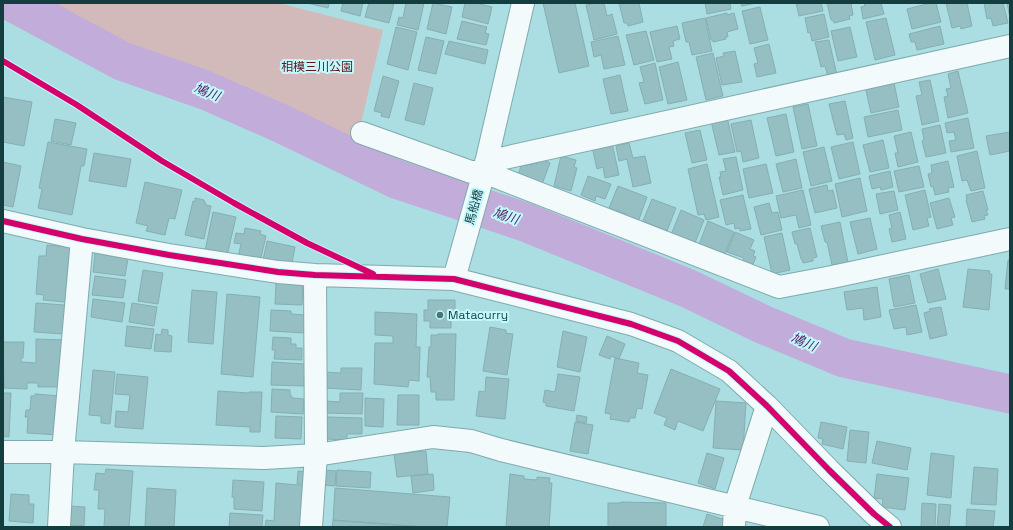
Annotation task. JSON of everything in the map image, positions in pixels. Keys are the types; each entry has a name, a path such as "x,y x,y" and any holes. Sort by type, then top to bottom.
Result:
{"street":[{"name":"馬船橋","path":"454,279 484,172 523,3"},
{"path":"362,133 471,172 484,172 1010,46"},
{"path":"484,172 778,287 832,278 1010,239"},
{"path":"3,221 82,239 206,262 278,272 315,275 454,279 631,324 678,342 729,372 767,406 828,470 874,514 890,527"},
{"path":"59,527 63,452 82,239"},
{"path":"311,527 316,455 315,275"},
{"path":"735,517 767,406"},
{"path":"3,452 63,452 264,458 316,455 433,437 470,441 735,517 818,527"}],"green space":[{"name":"相模三川公園","path":"38,3 279,3 383,30 357,140 172,65 120,46"}],"building":[{"path":"307,3 329,3 328,8"},
{"path":"343,3 363,3 360,16 341,11"},
{"path":"369,3 394,3 389,23 365,17"},
{"path":"406,3 424,3 418,30 397,25 399,17 403,18"},
{"path":"433,3 452,7 446,34 427,29"},
{"path":"465,3 476,3 492,7 488,24 462,17"},
{"path":"543,3 575,3 589,66 559,73"},
{"path":"604,3 607,16 612,14 617,34 594,40 586,5"},
{"path":"619,3 639,3 643,22 628,26 627,23 624,23"},
{"path":"705,3 730,3 731,9 707,14"},
{"path":"741,3 756,3 742,6"},
{"path":"796,3 821,3 823,11 799,16"},
{"path":"827,3 851,3 853,15 849,16 850,19 834,23 833,20 831,20"},
{"path":"864,3 881,3 884,14 863,19 861,7 865,6"},
{"path":"936,3 941,22 912,29 907,9"},
{"path":"946,3 967,3 972,26 961,29 960,26 952,28"},
{"path":"984,3 1003,3 1008,23 993,26 991,18 987,19"},
{"path":"1007,3 1010,3 1010,18"},
{"path":"760,7 768,40 750,44 742,11"},
{"path":"727,13 727,15 734,13 738,29 727,32 728,37 725,37 726,39 713,42 713,40 711,40 706,18"},
{"path":"824,14 829,37 812,41 810,32 808,33 805,18"},
{"path":"705,18 712,51 692,55 689,42 686,42 682,23"},
{"path":"886,18 895,55 875,60 866,22"},
{"path":"462,21 487,27 485,33 489,34 486,45 457,39"},
{"path":"677,26 680,39 673,41 674,46 669,47 672,59 657,62 650,32"},
{"path":"940,26 944,44 917,50 915,42 911,42 909,34"},
{"path":"396,27 417,32 408,70 387,64"},
{"path":"850,27 857,57 838,61 831,31"},
{"path":"646,31 654,60 634,65 626,35"},
{"path":"618,36 625,65 604,69 601,55 594,57 591,42"},
{"path":"426,37 444,41 436,74 418,70"},
{"path":"829,40 837,75 828,77 825,66 821,67 815,42"},
{"path":"449,41 488,50 485,64 445,54"},
{"path":"769,44 776,73 757,77 754,64 758,63 754,48"},
{"path":"735,51 742,82 722,85 716,58 724,56 723,53"},
{"path":"713,53 723,96 706,100 696,57"},
{"path":"678,62 687,100 668,104 659,67"},
{"path":"655,63 663,100 645,104 639,83 644,82 640,67"},
{"path":"958,71 968,113 948,118 944,97 948,96 946,89 951,88 948,74"},
{"path":"620,75 628,111 611,114 603,79"},
{"path":"383,76 399,81 389,118 381,116 382,113 374,111"},
{"path":"930,80 939,121 922,125 916,96 922,95 919,82"},
{"path":"883,82 884,86 894,83 899,107 871,113 865,86"},
{"path":"414,83 433,88 424,125 405,120"},
{"path":"3,97 32,102 24,146 3,142"},
{"path":"845,101 853,138 846,140 844,134 837,135 829,104"},
{"path":"808,104 817,146 802,149 793,107"},
{"path":"898,110 902,130 868,137 864,117"},
{"path":"786,114 794,152 776,156 767,118"},
{"path":"727,117 735,152 719,155 711,121"},
{"path":"968,118 974,148 951,152 949,141 956,140 954,132 947,133 945,123"},
{"path":"55,119 76,123 71,145 51,141"},
{"path":"751,120 759,158 743,162 741,151 737,152 731,124"},
{"path":"940,125 946,153 926,157 922,141 924,140 922,129"},
{"path":"700,130 707,160 692,163 685,133"},
{"path":"911,132 918,162 898,167 895,153 898,153 894,136"},
{"path":"1010,132 1010,151 990,155 986,136"},
{"path":"883,140 889,168 870,172 863,145"},
{"path":"48,142 87,149 84,166 81,166 72,215 38,208 42,189 39,188"},
{"path":"853,142 860,174 839,179 831,147"},
{"path":"612,143 619,175 605,178 603,167 597,169 592,147"},
{"path":"629,143 633,158 645,156 651,183 633,187 627,159 619,161 616,146"},
{"path":"824,147 832,181 811,186 803,152"},
{"path":"977,151 985,188 971,191 967,180 962,181 957,156"},
{"path":"94,153 131,159 126,187 89,181"},
{"path":"561,156 576,160 574,167 577,168 571,191 554,186"},
{"path":"736,157 743,190 723,195 719,177 721,177 720,172 726,171 723,159"},
{"path":"539,158 550,163 541,187 517,177 522,164 527,166 528,163 532,165 533,162 537,164"},
{"path":"796,159 802,188 783,192 776,164"},
{"path":"948,161 954,187 948,188 949,192 935,195 933,186 931,187 928,174 932,173 931,165"},
{"path":"3,162 21,166 13,207 3,205"},
{"path":"707,164 719,217 706,220 704,214 698,215 688,169"},
{"path":"766,164 773,193 749,198 743,169"},
{"path":"919,166 924,187 899,192 894,171"},
{"path":"890,171 893,187 881,190 880,187 872,189 869,176"},
{"path":"588,176 611,184 605,199 596,196 595,201 581,195"},
{"path":"860,178 867,211 842,217 835,184"},
{"path":"145,182 182,190 175,219 169,218 165,235 146,231 148,226 136,223"},
{"path":"827,185 828,191 833,190 837,208 815,213 809,189"},
{"path":"618,186 647,197 638,222 625,217 626,214 609,208"},
{"path":"803,190 811,225 799,228 796,215 781,218 776,196"},
{"path":"925,190 931,217 927,218 929,226 913,230 905,195"},
{"path":"894,191 898,210 880,214 876,194"},
{"path":"983,191 988,215 984,216 985,219 972,222 966,195"},
{"path":"743,195 751,229 740,231 740,228 735,229 734,223 726,225 720,200"},
{"path":"195,198 204,200 206,205 211,206 204,239 185,235"},
{"path":"949,198 955,217 951,218 953,225 937,229 930,203"},
{"path":"652,199 676,208 667,231 643,221"},
{"path":"769,203 772,213 778,212 782,230 761,235 754,207"},
{"path":"681,210 704,220 693,248 671,235"},
{"path":"213,212 236,217 227,256 205,251"},
{"path":"900,212 906,239 892,242 889,229 892,228 889,215"},
{"path":"870,218 877,249 858,254 850,222"},
{"path":"708,221 734,232 725,254 711,248 710,252 698,247"},
{"path":"840,222 848,262 832,265 827,242 825,242 821,226"},
{"path":"245,228 261,231 260,234 266,236 260,262 238,257 241,244 234,243 236,233 244,234"},
{"path":"810,228 817,257 813,258 813,261 803,263 792,232"},
{"path":"735,232 754,240 750,249 755,251 753,256 756,257 751,269 741,265 744,258 727,252"},
{"path":"782,233 790,270 772,274 764,237"},
{"path":"267,241 295,247 292,263 283,261 282,264 263,260"},
{"path":"47,245 70,247 65,302 43,300 44,295 36,294 39,256 46,256"},
{"path":"95,253 128,259 125,276 93,272"},
{"path":"1008,260 1010,260 1010,289 1005,289"},
{"path":"938,269 946,299 928,303 920,274"},
{"path":"968,269 990,271 989,274 992,274 989,310 963,307"},
{"path":"143,270 163,273 158,304 138,301"},
{"path":"909,275 915,303 894,307 889,279"},
{"path":"95,276 126,280 123,298 92,295"},
{"path":"276,283 303,284 302,305 275,304"},
{"path":"877,287 881,317 864,320 863,308 847,310 844,292"},
{"path":"192,290 217,292 213,344 188,342"},
{"path":"227,294 260,297 253,377 221,374"},
{"path":"93,299 125,303 122,322 91,317"},
{"name":"Matacurry","path":"428,300 455,300 455,320 451,320 451,328 430,328 430,321 424,321 424,310 428,310"},
{"path":"36,303 65,305 63,334 34,332"},
{"path":"132,303 157,307 154,326 129,322"},
{"path":"916,305 922,332 907,335 906,327 894,329 889,310"},
{"path":"941,307 947,335 930,339 924,313 930,311 929,309"},
{"path":"271,310 291,311 291,314 306,315 305,333 270,331"},
{"path":"375,312 417,314 416,347 420,347 419,381 409,380 408,387 374,384 375,343 393,343 393,336 375,335"},
{"path":"127,326 154,329 151,349 125,346"},
{"path":"490,327 506,330 506,333 513,334 507,375 483,371"},
{"path":"162,329 168,330 168,335 172,336 171,352 154,351 156,334 161,335"},
{"path":"563,331 587,337 580,372 557,367"},
{"path":"456,334 454,400 436,400 436,392 431,392 430,377 427,377 431,335"},
{"path":"607,336 625,344 619,359 611,356 610,359 599,355"},
{"path":"273,337 291,338 291,344 296,344 296,348 302,348 302,360 274,359 275,350 272,350"},
{"path":"36,339 63,340 62,387 38,387 38,383 27,383 27,389 4,388 3,342 24,342 23,358 21,358 21,362 36,363"},
{"path":"615,358 639,363 637,373 648,375 642,409 637,408 635,418 630,418 629,422 610,419 611,414 605,413"},
{"path":"272,362 305,364 304,386 271,385"},
{"path":"341,368 362,368 361,390 324,388 325,372 341,373"},
{"path":"671,369 720,389 703,431 678,421 675,430 664,425 667,418 654,413"},
{"path":"93,370 115,372 110,424 101,423 101,416 89,415"},
{"path":"117,374 148,377 143,429 115,427 116,411 128,412 130,395 115,394"},
{"path":"558,374 580,377 574,411 546,406 546,403 543,402 545,390 555,392"},
{"path":"486,377 509,379 505,419 476,416 479,391 485,392"},
{"path":"272,389 290,390 290,396 292,396 292,398 304,399 303,414 271,412"},
{"path":"218,391 249,393 262,392 260,432 250,432 250,427 216,425"},
{"path":"3,393 11,393 9,437 3,436"},
{"path":"340,393 363,393 362,414 324,413 325,401 340,402"},
{"path":"35,394 61,396 59,435 27,433 28,417 25,417 26,410 30,410 31,396 35,396"},
{"path":"398,395 419,395 419,425 397,425"},
{"path":"365,398 384,399 383,427 365,426"},
{"path":"716,401 746,403 743,450 713,448"},
{"path":"577,415 587,417 586,423 576,421"},
{"path":"276,416 302,417 301,439 275,438"},
{"path":"327,417 362,418 362,434 347,434 347,440 326,439"},
{"path":"575,422 593,425 588,454 570,451"},
{"path":"821,422 847,427 843,449 822,444 823,439 818,438"},
{"path":"850,430 869,432 866,463 847,461"},
{"path":"877,441 911,448 907,470 872,463"},
{"path":"426,451 428,474 397,477 394,454"},
{"path":"707,453 724,458 715,489 698,483"},
{"path":"931,453 954,456 951,498 927,495"},
{"path":"974,467 998,469 996,505 971,504"},
{"path":"106,469 133,471 129,527 104,527 105,509 98,509 99,490 94,490 96,473 105,474"},
{"path":"323,470 336,471 335,486 322,485"},
{"path":"337,470 371,472 370,488 336,486"},
{"path":"298,471 309,472 308,484 297,484"},
{"path":"433,474 434,490 413,493 411,476"},
{"path":"510,474 524,476 524,479 537,480 537,477 550,478 549,483 552,483 549,527 506,527"},
{"path":"877,474 909,478 905,510 882,507 883,499 874,498"},
{"path":"233,480 264,482 262,511 234,509 234,497 232,497"},
{"path":"276,483 308,486 305,527 265,527 266,520 274,521"},
{"path":"147,488 176,490 174,527 145,527"},
{"path":"335,488 450,497 447,527 423,527 333,520"},
{"path":"11,494 29,495 29,504 34,504 33,523 9,521"},
{"path":"608,503 666,503 666,527 608,527"},
{"path":"922,503 936,504 935,527 921,527"},
{"path":"939,504 951,505 949,527 937,527"},
{"path":"70,506 85,507 84,526 68,525"},
{"path":"967,509 995,511 993,527 966,527"},
{"path":"230,513 263,515 262,527 229,527"},
{"path":"707,514 725,520 722,527 703,527"},
{"path":"333,520 423,527 332,527"}],"waterway":[{"name":"鳩川","path":"14,3 122,61 205,90 280,123 396,179 525,222 687,288 762,324 844,358 1010,394"}],"cycle path":[{"path":"3,61 77,105 162,161 234,203 307,243 373,274"},
{"path":"3,221 82,239 169,255 278,272 315,275 454,279 631,324 678,341 729,371 767,406 874,514 890,527"}],"place":[{"name":"Matacurry","path":"440,315"}]}
